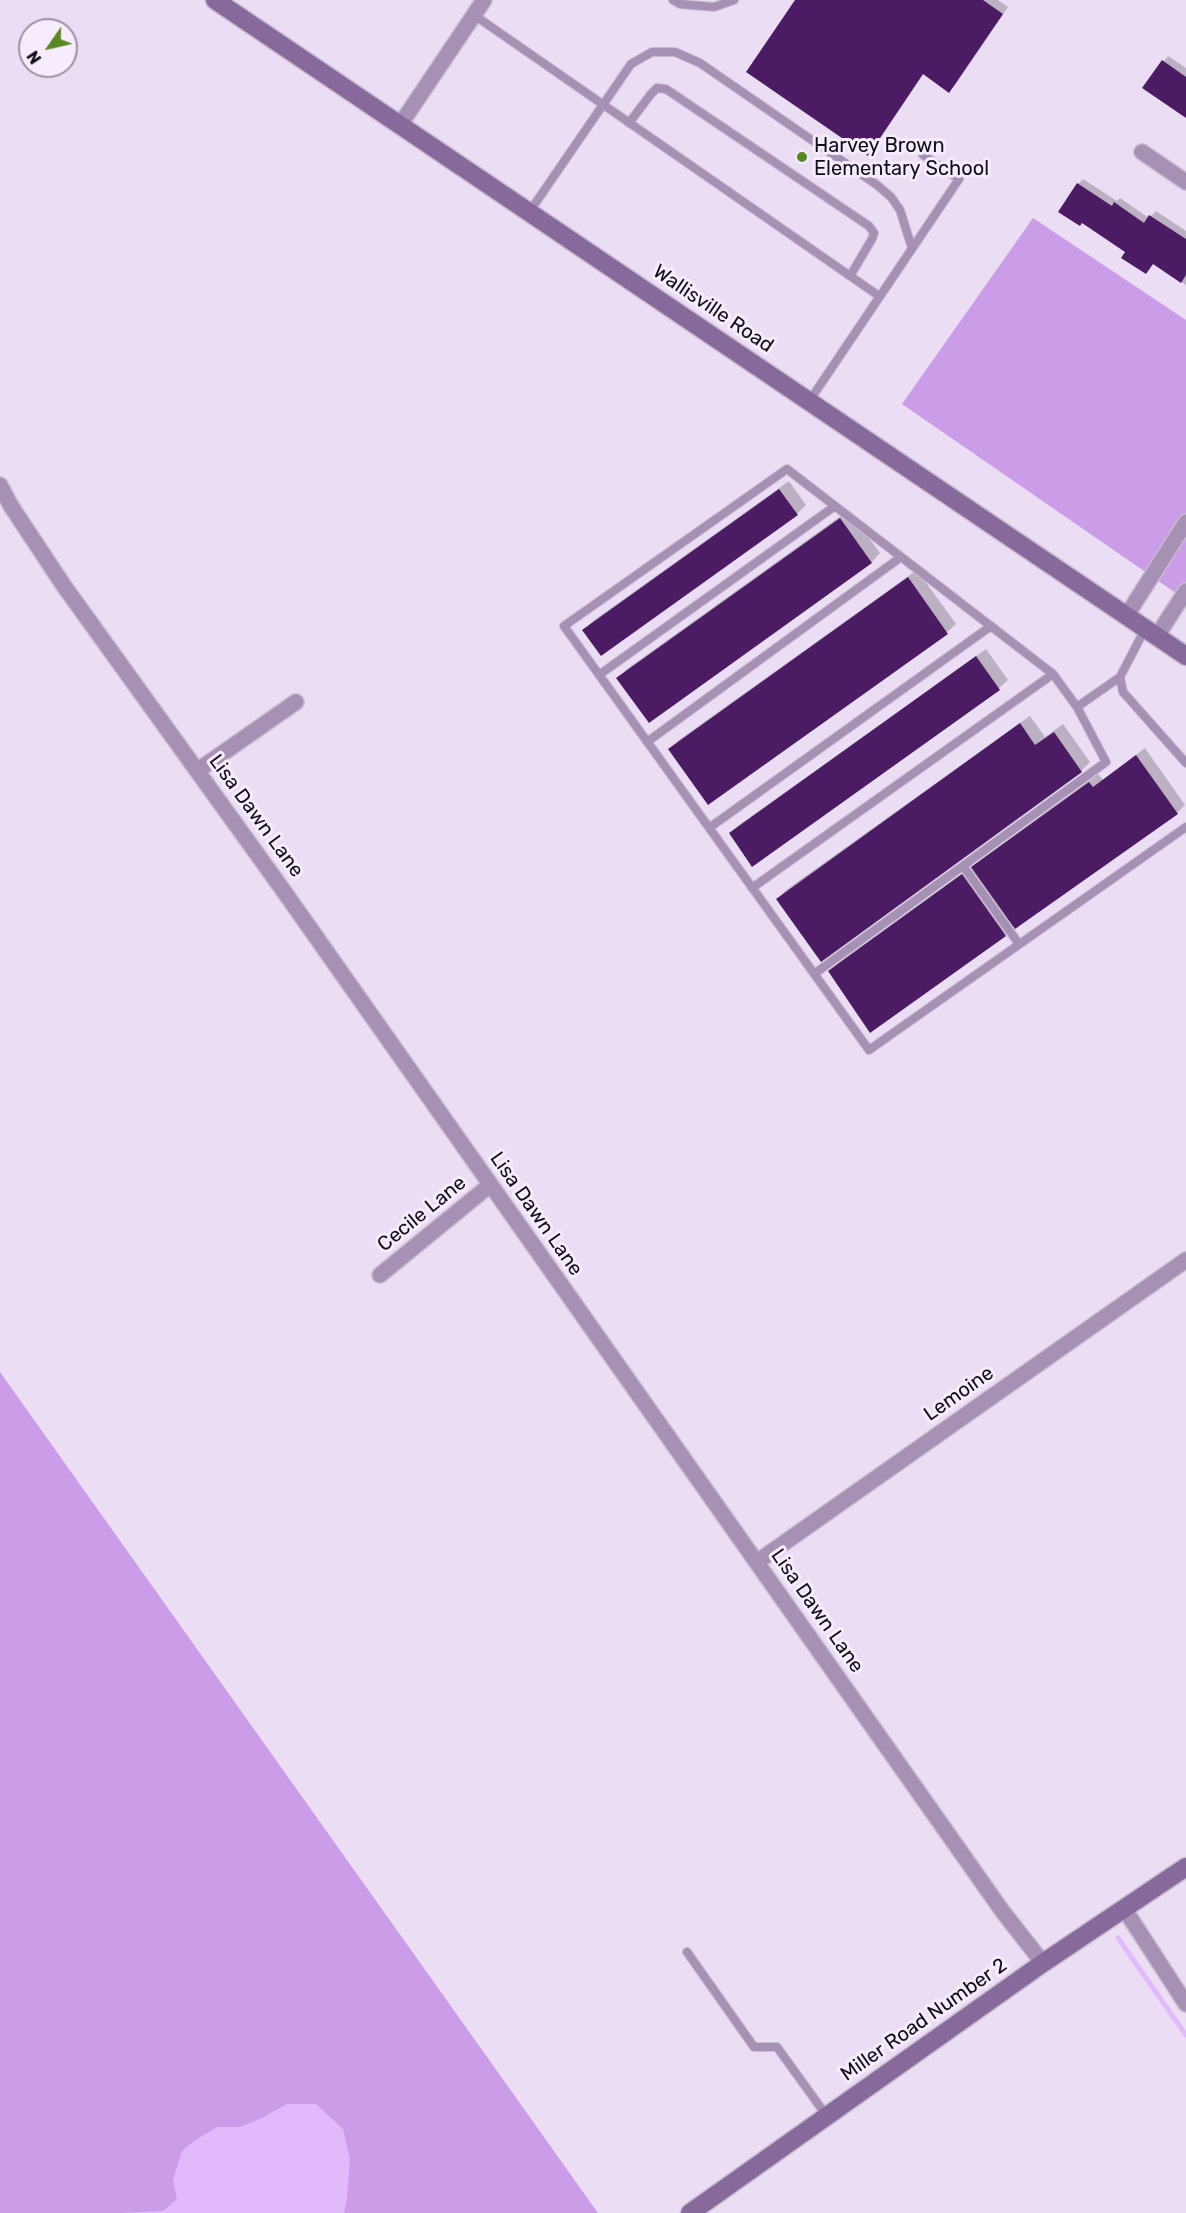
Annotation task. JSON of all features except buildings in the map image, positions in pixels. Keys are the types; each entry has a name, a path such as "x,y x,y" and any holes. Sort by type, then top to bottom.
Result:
{"main road":[{"name":"Wallisville Road","path":"215,0 1186,656"},
{"name":"Miller Road Number 2","path":"690,2213 1043,1963 1186,1867"}],"street":[{"path":"399,125 484,0"},
{"path":"1142,152 1186,182"},
{"name":"Lisa Dawn Lane","path":"0,485 11,507 64,586 82,607 196,771 283,890 1003,1912 1043,1963"},
{"path":"1127,615 1186,522"},
{"path":"1151,632 1186,591"},
{"path":"196,771 296,702"},
{"name":"Cecile Lane","path":"380,1275 490,1185"},
{"name":"Lemoine","path":"757,1562 1186,1260"},
{"path":"1125,1910 1186,2004"}],"lane":[{"path":"673,0 680,4 714,7 734,0"},
{"path":"474,15 879,296"},
{"path":"529,212 631,64 652,52 675,52 700,63 877,184 891,197 900,210 912,248"},
{"path":"630,123 657,88 666,89 869,226 874,233 872,239 850,276"},
{"path":"809,401 959,178 923,155"},
{"path":"814,974 1106,762 1077,707 1053,674 787,469 564,627 868,1050 1186,827"},
{"path":"599,675 835,506"},
{"path":"647,742 901,557"},
{"path":"709,828 990,626"},
{"path":"1077,707 1120,677 1151,632"},
{"path":"752,888 1053,674"},
{"path":"1120,677 1123,692 1186,763"},
{"path":"963,866 1019,944"},
{"path":"687,1952 754,2047 777,2047 827,2116"}],"shaded area":[{"path":"1033,218 1186,320 1186,600 902,404"},
{"path":"0,1372 598,2213 0,2213"},
{"path":"287,2104 316,2104 343,2129 350,2159 344,2213 120,2213 163,2211 177,2199 173,2180 182,2151 217,2127 240,2127"}],"waterway":[{"path":"1118,1938 1186,2035"}],"place":[{"name":"Harvey Brown Elementary School","path":"802,157"}]}
